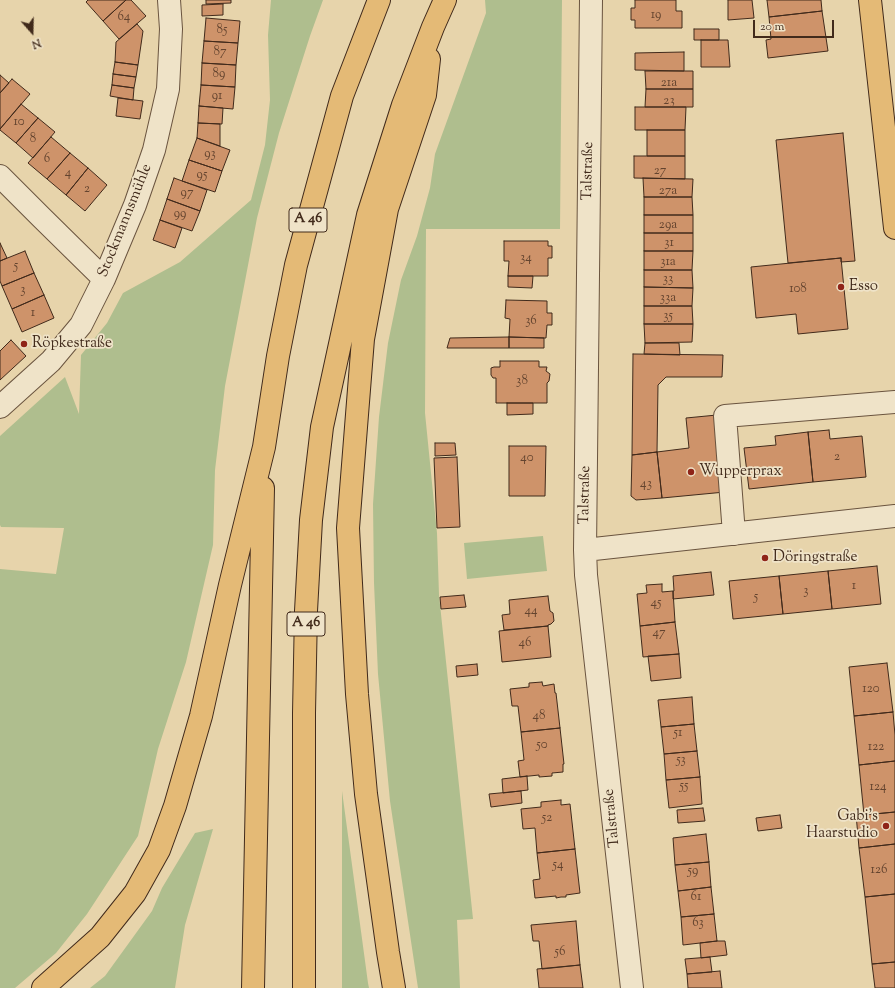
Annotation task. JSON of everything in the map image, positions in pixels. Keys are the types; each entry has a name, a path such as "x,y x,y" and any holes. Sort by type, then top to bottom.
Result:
{"main road":[{"name":"A 46","path":"253,988 264,447 278,356 296,266 342,96 379,0"},
{"name":"A 46","path":"304,988 304,713 306,610 311,520 322,427 368,215 403,105 444,0"},
{"path":"870,0 893,189 895,220"},
{"path":"394,988 366,794 357,694 348,528 363,339 387,209 425,95 433,26"},
{"path":"43,988 100,937 134,893 159,850 175,806 201,716 228,593 264,447"}],"street":[{"name":"Stockmannsmühle","path":"0,407 51,361 81,324 104,278 135,205 154,150 168,89 171,30 169,0"},
{"name":"Talstraße","path":"591,0 585,550 586,575 632,988"},
{"path":"0,176 104,278"},
{"path":"734,534 725,416 895,402"},
{"path":"585,550 895,516"}],"green space":[{"path":"271,0 323,0 279,133 257,218 225,386 215,470 213,545 186,662 158,749 138,836 87,914 56,953 15,988 0,988 0,569 56,574 64,528 1,527 0,436 65,377 79,414 81,355 107,323 123,293 180,262 251,200 265,145 270,100 268,35"},
{"path":"485,0 562,0 560,229 426,229 425,413 437,533 439,595 473,919 457,920 460,988 418,988 390,801 378,674 374,583 373,504 379,417 388,343 401,280 417,236 430,188 435,154 486,13"},
{"path":"543,536 547,571 467,579 464,543"},
{"path":"342,791 368,983 369,988 342,988"},
{"path":"213,829 185,925 175,988 90,988 105,976 152,911 162,888 195,833"}],"building":[{"path":"88,0 126,0 103,21 86,2"},
{"path":"126,0 131,0 146,16 119,39 103,21"},
{"path":"206,0 231,0 231,3 206,4"},
{"path":"635,0 676,0 676,11 682,11 682,28 635,28 635,20 631,20 631,8 635,8"},
{"path":"728,0 752,0 754,18 728,20"},
{"path":"767,0 821,0 822,11 769,17"},
{"path":"223,4 223,15 202,16 202,5"},
{"path":"822,11 828,51 768,58 766,40 771,39 769,17"},
{"path":"206,18 240,21 238,43 204,41"},
{"path":"137,24 143,31 138,65 115,62 116,42"},
{"path":"694,29 719,29 719,40 694,40"},
{"path":"701,40 728,40 730,67 701,67"},
{"path":"204,41 238,43 236,65 202,63"},
{"path":"684,52 684,71 635,70 635,53"},
{"path":"115,62 138,65 136,77 113,74"},
{"path":"202,63 236,65 235,87 201,85"},
{"path":"645,71 693,71 693,89 646,89"},
{"path":"113,74 136,77 134,88 112,85"},
{"path":"0,75 9,83 0,93"},
{"path":"12,79 30,94 0,129 0,93"},
{"path":"112,85 134,88 133,100 110,96"},
{"path":"201,85 235,87 233,109 199,106"},
{"path":"646,89 693,89 693,107 645,107"},
{"path":"118,98 143,101 140,119 116,116"},
{"path":"21,104 38,118 16,143 0,129"},
{"path":"199,106 223,108 222,124 198,123"},
{"path":"635,107 686,107 685,130 635,130"},
{"path":"38,118 55,132 33,158 16,143"},
{"path":"198,123 220,124 220,146 197,138"},
{"path":"647,130 685,130 685,156 647,156"},
{"path":"843,133 855,261 841,262 841,258 788,263 776,140"},
{"path":"51,137 70,153 47,179 28,163"},
{"path":"197,138 230,150 222,171 189,160"},
{"path":"70,153 88,168 66,195 47,179"},
{"path":"634,156 685,156 685,179 634,178"},
{"path":"189,160 222,171 215,192 182,181"},
{"path":"88,168 107,185 85,211 66,195"},
{"path":"174,178 207,190 200,211 167,199"},
{"path":"643,178 693,179 692,197 644,197"},
{"path":"644,197 692,197 693,215 644,215"},
{"path":"167,199 200,211 192,231 160,220"},
{"path":"644,215 693,215 693,233 644,233"},
{"path":"160,220 182,228 175,248 153,240"},
{"path":"644,233 693,233 693,251 644,251"},
{"path":"504,241 548,241 548,246 552,246 552,258 548,258 548,276 508,276 509,261 504,261"},
{"path":"0,243 7,258 0,261"},
{"path":"25,251 34,273 2,286 0,281 0,261"},
{"path":"644,251 693,251 692,270 644,270"},
{"path":"841,258 848,329 798,334 796,314 756,318 751,267"},
{"path":"644,270 692,270 693,288 644,287"},
{"path":"34,273 44,295 12,309 2,286"},
{"path":"508,276 533,276 532,288 508,287"},
{"path":"644,287 693,288 692,306 644,306"},
{"path":"44,295 54,318 22,332 12,309"},
{"path":"506,300 547,301 547,313 552,313 552,325 547,325 546,338 509,337 510,319 505,318"},
{"path":"644,306 692,306 693,324 644,324"},
{"path":"644,324 693,324 692,342 645,343"},
{"path":"509,337 509,348 447,348 450,338"},
{"path":"509,337 544,338 544,348 509,348"},
{"path":"11,340 26,356 0,380 0,351"},
{"path":"645,343 679,343 680,355 644,354"},
{"path":"633,354 723,355 722,377 666,377 658,385 657,452 632,455"},
{"path":"500,361 539,361 539,367 547,367 546,371 550,374 549,381 547,383 547,403 496,403 496,378 493,378 491,375 491,368 500,367"},
{"path":"507,403 533,403 533,414 507,415"},
{"name":"Wupperprax","path":"717,415 725,492 662,498 657,452 689,448 686,418"},
{"path":"829,430 830,439 862,436 866,477 813,482 808,432"},
{"path":"808,432 813,482 749,489 744,448 776,445 775,436"},
{"path":"435,443 455,443 456,455 435,456"},
{"path":"509,446 546,446 545,496 509,496"},
{"path":"657,452 662,498 636,500 631,496 632,455"},
{"path":"457,457 460,527 437,528 434,458"},
{"path":"877,566 881,604 832,609 828,571"},
{"path":"828,571 832,609 783,614 779,576"},
{"path":"711,572 714,595 673,599 673,576"},
{"path":"779,576 783,614 733,619 729,581"},
{"path":"662,584 662,592 673,591 675,622 640,626 637,594 647,593 646,585"},
{"path":"464,595 466,607 441,609 440,597"},
{"path":"548,596 550,611 553,613 554,621 551,624 548,626 504,630 502,615 510,614 509,600"},
{"path":"675,622 679,654 643,657 640,626"},
{"path":"548,626 551,657 502,662 499,631"},
{"path":"679,654 681,678 651,681 648,656"},
{"path":"887,663 893,712 854,716 849,667"},
{"path":"477,664 478,675 457,677 456,666"},
{"path":"542,682 543,686 554,684 560,728 521,732 518,706 512,706 510,689 529,687 529,683"},
{"path":"692,697 694,724 661,727 658,700"},
{"path":"893,712 895,761 859,765 854,716"},
{"path":"694,724 697,751 664,754 661,727"},
{"path":"560,728 564,764 563,772 552,773 552,776 539,777 539,775 520,777 518,761 524,760 521,732"},
{"path":"697,751 700,777 666,780 664,754"},
{"path":"895,761 895,812 864,815 859,765"},
{"path":"527,776 528,790 503,793 502,779"},
{"path":"700,777 702,804 669,808 666,780"},
{"path":"521,791 522,803 491,807 489,794"},
{"path":"561,800 561,805 570,804 575,849 537,853 535,828 523,829 521,809 541,807 541,802"},
{"path":"703,808 705,821 678,823 677,810"},
{"path":"895,812 895,844 859,848 856,814 864,813 864,815"},
{"path":"780,815 782,828 758,831 756,818"},
{"path":"706,834 709,862 675,865 673,838"},
{"path":"895,844 895,894 865,897 859,848"},
{"path":"575,849 580,893 566,895 566,897 556,898 556,896 535,898 533,880 540,879 537,853"},
{"path":"709,862 711,887 678,891 675,865"},
{"path":"711,887 714,914 681,917 678,891"},
{"path":"895,894 895,962 872,964 865,897"},
{"path":"714,914 717,941 683,945 681,917"},
{"path":"576,921 580,965 542,969 539,941 533,941 531,925"},
{"path":"725,941 727,955 701,958 700,943"},
{"path":"710,957 712,972 687,974 685,959"},
{"path":"895,962 895,988 875,988 872,964"},
{"path":"580,965 583,988 539,988 537,969"},
{"path":"720,971 722,988 688,988 687,974"}],"place":[{"name":"Esso","path":"841,287"},
{"name":"Röpkestraße","path":"24,344"},
{"name":"Wupperprax","path":"691,472"},
{"name":"Döringstraße","path":"765,558"},
{"name":"Gabi's Haarstudio","path":"886,826"}]}
